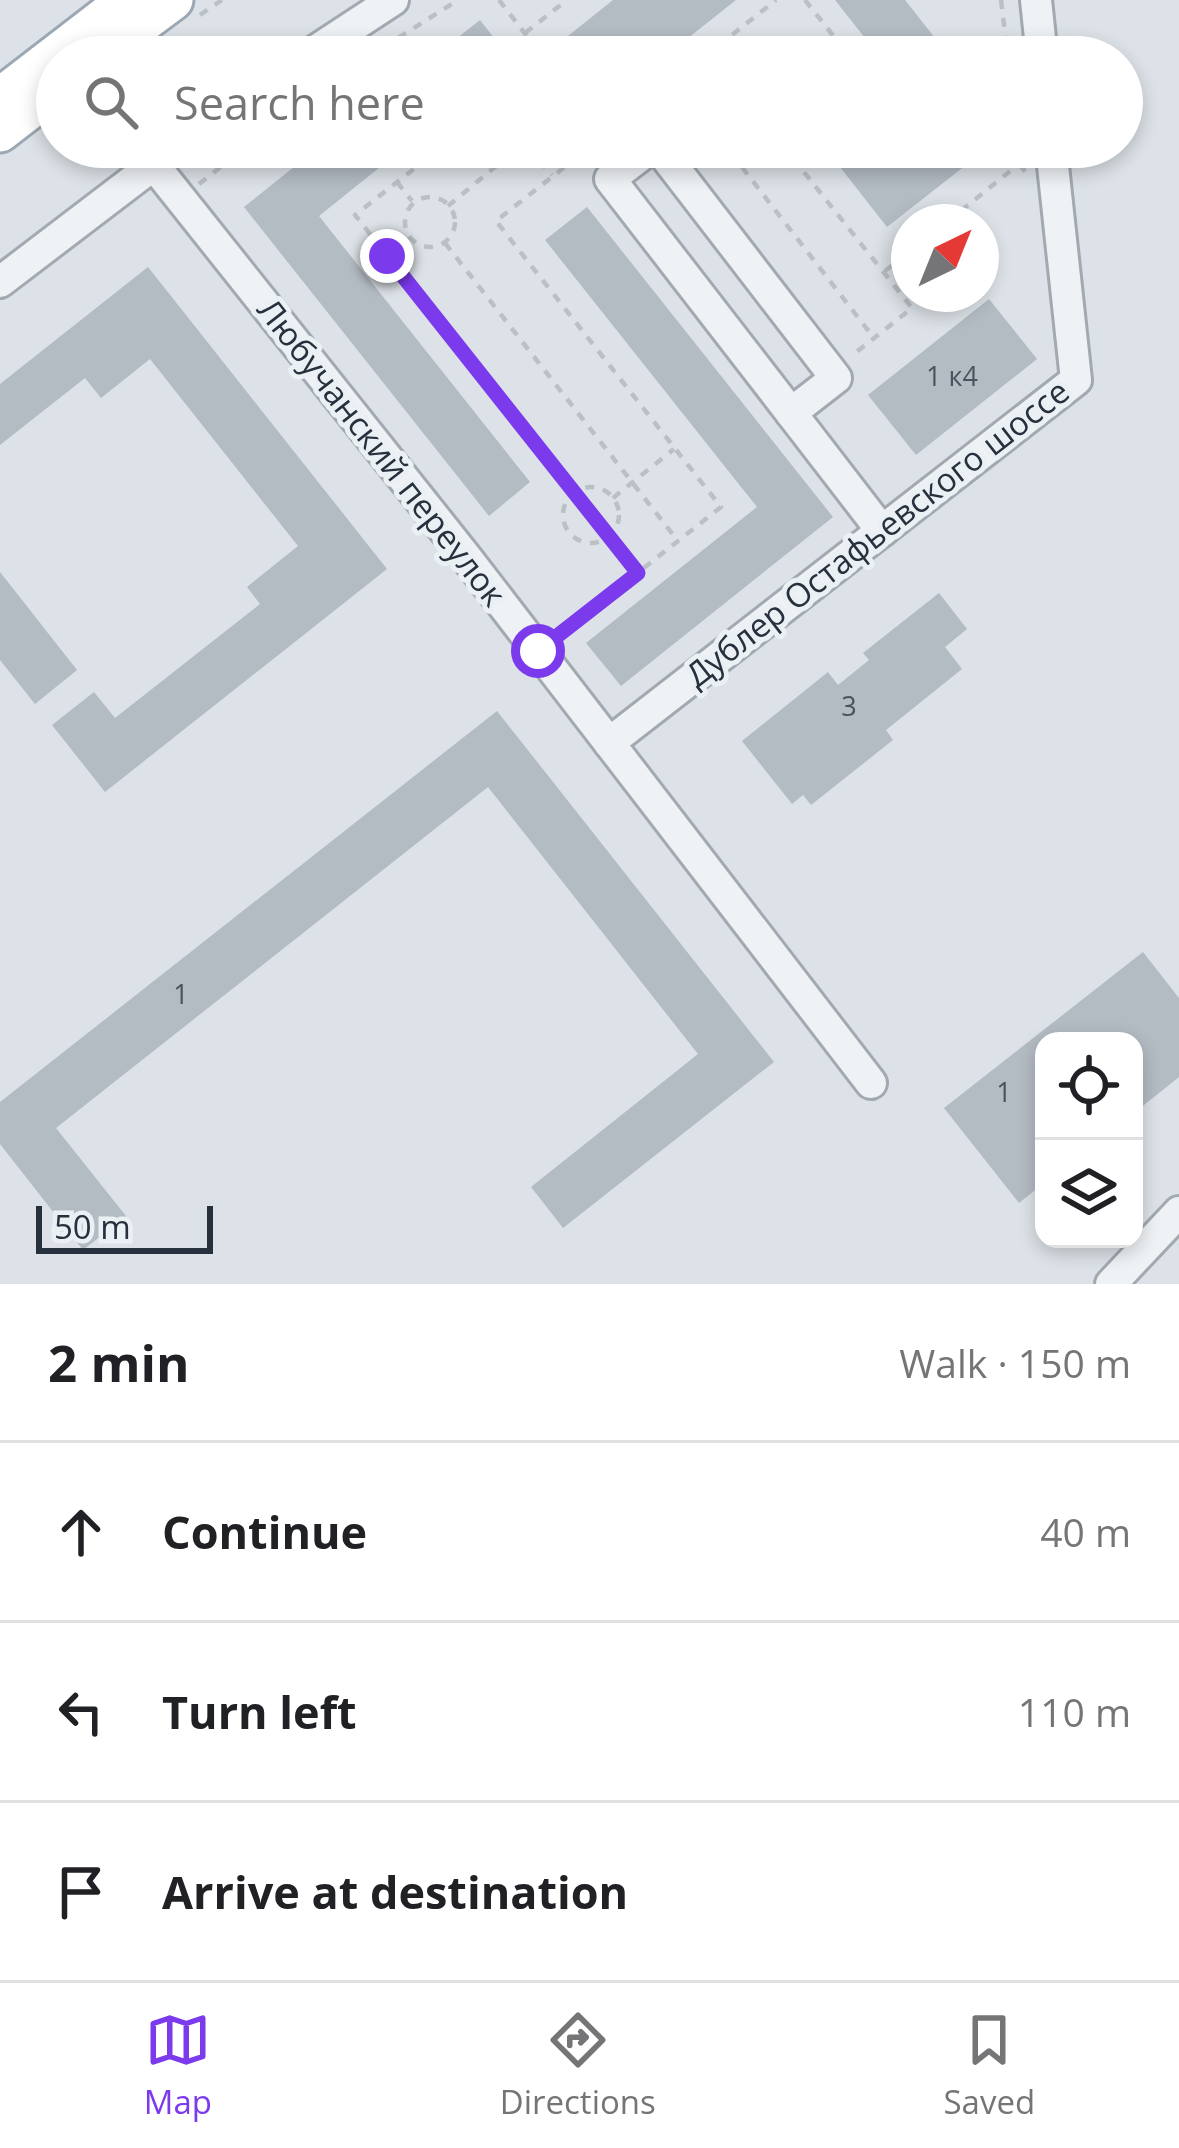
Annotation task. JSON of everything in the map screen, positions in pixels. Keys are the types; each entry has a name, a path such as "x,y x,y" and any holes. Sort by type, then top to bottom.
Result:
{"main road":[{"path":"80,36 127,0"},
{"path":"125,36 173,0"},
{"path":"0,98 36,70"},
{"path":"0,132 36,104"}],"street":[{"path":"338,36 393,0"},
{"path":"1036,0 1040,36"},
{"path":"0,282 148,168"},
{"name":"Любучанский переулок","path":"170,168 180,198 872,1083"},
{"path":"625,168 610,179 882,531"},
{"path":"672,168 836,378 791,413"},
{"name":"Дублер Остафьевского шоссе","path":"610,743 1076,380 1054,168"},
{"path":"1111,1284 1179,1212"}],"path":[{"path":"401,36 458,0"},
{"path":"499,0 527,36"},
{"path":"525,33 567,0"},
{"path":"733,36 776,0"},
{"path":"805,0 834,36"},
{"path":"1001,0 1005,36"},
{"path":"180,198 219,168"},
{"path":"415,168 355,215 638,573"},
{"path":"448,206 494,168"},
{"path":"546,168 553,176"},
{"path":"538,651 721,507 496,221 563,168"},
{"path":"748,168 874,338"},
{"path":"801,168 912,308 832,371"},
{"path":"969,204 1014,168"},
{"path":"397,182 413,203"},
{"path":"429,197 448,206 454,213 454,229 445,243 431,248 416,244 406,232 405,216 413,203 429,197"},
{"path":"387,256 410,237"},
{"path":"445,243 678,541"},
{"path":"884,272 891,266"},
{"path":"613,497 674,448"},
{"path":"592,486 613,497 619,520 609,537 590,543 572,536 563,508 574,492 592,486"}],"building":[{"path":"613,0 736,0 691,36 568,36"},
{"path":"835,0 905,0 933,36 863,36"},
{"path":"480,20 493,36 460,36"},
{"path":"293,168 379,168 319,216 530,482 489,516 244,207"},
{"path":"841,168 962,168 916,204 891,204 887,227"},
{"path":"587,207 833,517 621,686 586,643 757,507 545,240"},
{"path":"148,267 387,569 105,792 52,725 94,692 115,718 260,604 247,587 298,546 150,359 101,398 85,378 0,445 0,384"},
{"path":"973,312 999,312 1037,359 916,455 868,395"},
{"path":"0,572 77,670 35,704 0,660"},
{"path":"939,593 967,629 945,647 962,669 886,730 893,740 811,805 803,795 792,804 742,741 828,672 838,685 869,660 863,653"},
{"path":"497,711 774,1062 563,1228 531,1187 698,1054 488,787 56,1128 126,1216 83,1250 0,1144 0,1102"},
{"path":"1143,952 1179,998 1179,1077 1143,1106 1143,1032 1041,1032"},
{"path":"1035,1037 1035,1190 1019,1203 944,1108"}],"route":[{"path":"387,256 638,573 538,651"}]}
